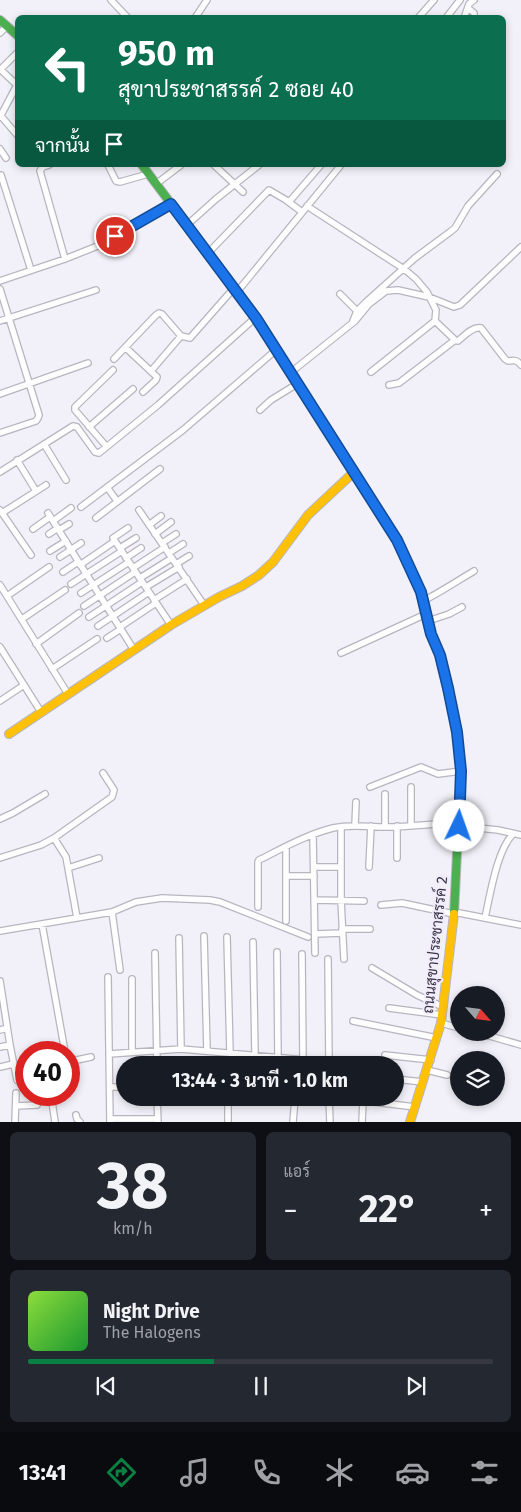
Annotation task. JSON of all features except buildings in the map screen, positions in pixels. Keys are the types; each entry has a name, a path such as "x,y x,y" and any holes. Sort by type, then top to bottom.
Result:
{"street":[{"path":"111,0 125,15"},
{"path":"197,15 207,0"},
{"path":"421,15 434,0"},
{"path":"448,15 460,0"},
{"path":"465,15 474,0"},
{"path":"468,8 474,15"},
{"path":"0,20 15,33"},
{"path":"0,33 7,26"},
{"path":"15,55 0,70 15,83"},
{"path":"15,88 1,113 15,132"},
{"path":"0,149 6,158"},
{"path":"45,167 40,172 65,259"},
{"path":"109,167 116,181 120,182 148,174"},
{"name":"ถนนสุขาประชาสรรค์ 2","path":"143,167 256,318 397,540 421,592 431,634 440,655 457,732 461,771 454,913 441,1019 431,1060 410,1122"},
{"path":"156,184 178,167"},
{"path":"216,167 243,192"},
{"path":"187,225 256,167"},
{"path":"289,202 319,167"},
{"path":"114,359 159,313 181,336 190,338 236,290 339,167"},
{"path":"352,323 357,311 416,258 450,232 468,206 497,174"},
{"path":"1,175 31,270"},
{"path":"208,253 269,190 302,212"},
{"path":"0,281 100,245 171,204"},
{"path":"307,206 404,269 421,284 436,310 435,321 371,372"},
{"path":"290,373 352,323 369,304 386,291 398,290 429,297 454,307 460,305 521,247"},
{"path":"0,289 39,415 36,421 0,433"},
{"path":"0,320 96,290"},
{"path":"340,294 357,311"},
{"path":"0,472 67,428 73,426 77,427 95,452 99,453 158,405 256,318"},
{"path":"435,321 455,340"},
{"path":"389,385 399,383 455,340 458,340 477,327 481,328 505,359 508,361 518,361 521,364"},
{"path":"151,371 181,336"},
{"path":"126,348 157,377 144,392"},
{"path":"81,507 182,430 276,350"},
{"path":"0,394 88,363"},
{"path":"106,446 75,410 75,407 113,370"},
{"path":"260,410 271,400 297,384"},
{"path":"89,427 133,389"},
{"path":"44,444 66,480"},
{"path":"17,460 36,491"},
{"path":"96,518 160,469"},
{"path":"9,734 171,625 259,575 273,562 308,515 354,472"},
{"path":"30,555 1,511 46,485"},
{"path":"107,487 117,501"},
{"path":"33,529 50,517 71,508"},
{"path":"139,510 204,605"},
{"path":"149,524 161,516"},
{"path":"50,517 134,650"},
{"path":"156,534 171,522"},
{"path":"49,534 69,524"},
{"path":"128,528 114,538 171,625"},
{"path":"81,593 164,545 176,534"},
{"path":"71,584 136,538"},
{"path":"50,551 66,541"},
{"path":"63,572 116,541"},
{"path":"60,557 81,543"},
{"path":"98,626 112,616 183,544"},
{"path":"84,606 100,595 131,565 141,548"},
{"path":"89,617 178,566 189,556"},
{"path":"7,596 48,567"},
{"path":"423,601 444,591 450,585 474,571"},
{"path":"107,638 155,601 187,580"},
{"path":"0,585 68,694"},
{"path":"22,619 65,590"},
{"path":"341,653 427,618 449,614 462,607"},
{"path":"36,644 79,613"},
{"path":"52,669 97,639"},
{"path":"0,647 41,712"},
{"path":"0,661 6,657"},
{"path":"0,701 24,685"},
{"path":"370,787 421,767 438,774 461,771"},
{"path":"0,858 41,845 54,838 112,797 114,790 104,773"},
{"path":"411,788 411,826"},
{"path":"0,818 13,813 45,794"},
{"path":"385,794 385,827"},
{"path":"355,825 356,802"},
{"path":"258,907 259,860 286,846 330,829 355,825 385,827 459,824 521,835"},
{"path":"369,867 371,826"},
{"path":"397,826 397,858"},
{"path":"341,827 341,900 344,959"},
{"path":"485,918 492,887 507,840 513,834"},
{"path":"313,835 315,953"},
{"path":"54,838 66,857 76,918"},
{"path":"286,846 286,921"},
{"path":"68,868 99,858"},
{"path":"314,867 341,868"},
{"path":"286,876 314,876"},
{"path":"0,931 112,912 136,902 162,898 220,902 308,937"},
{"path":"314,900 364,901"},
{"path":"381,905 402,903 521,925"},
{"path":"112,912 120,970"},
{"path":"42,924 63,1041"},
{"path":"315,934 370,929"},
{"path":"204,936 207,1051"},
{"path":"227,937 230,1053"},
{"path":"179,938 181,1049"},
{"path":"253,942 255,1055"},
{"path":"277,952 278,1056"},
{"path":"155,953 157,1056"},
{"path":"300,1056 302,954"},
{"path":"328,959 329,1056"},
{"path":"372,968 417,995 443,1006"},
{"path":"108,977 110,1120 158,1120 157,1106"},
{"path":"132,979 132,1052"},
{"path":"0,981 2,1011 8,1028 15,1069"},
{"path":"389,1008 441,1019 450,1024"},
{"path":"353,1021 437,1038"},
{"path":"0,1030 8,1028"},
{"path":"505,1040 521,1044"},
{"path":"0,1047 10,1045"},
{"path":"109,1054 181,1049 263,1056"},
{"path":"385,1055 431,1060"},
{"path":"80,1060 91,1058"},
{"path":"0,1067 14,1064"},
{"path":"427,1070 447,1075"},
{"path":"404,1080 423,1082"},
{"path":"110,1087 116,1087"},
{"path":"362,1122 363,1102 366,1101 415,1107"},
{"path":"15,1122 16,1106"},
{"path":"53,1106 56,1122"},
{"path":"228,1106 228,1122"},
{"path":"293,1122 294,1106"},
{"path":"329,1106 330,1122"},
{"path":"76,1115 80,1122"}],"traffic: fast":[{"path":"0,20 15,33"},
{"path":"144,167 256,317 346,460"},
{"path":"444,674 457,731 461,771 454,914"}],"traffic: slow":[{"path":"346,460 397,540 421,592 431,634 440,655 444,674"},
{"path":"9,734 171,625 259,575 273,562 308,515 354,472"},
{"path":"410,1122 441,1023 454,914"}],"route":[{"path":"115,236 171,204 256,318 397,540 421,592 431,634 440,655 448,688 457,732 461,771 459,826"}]}
